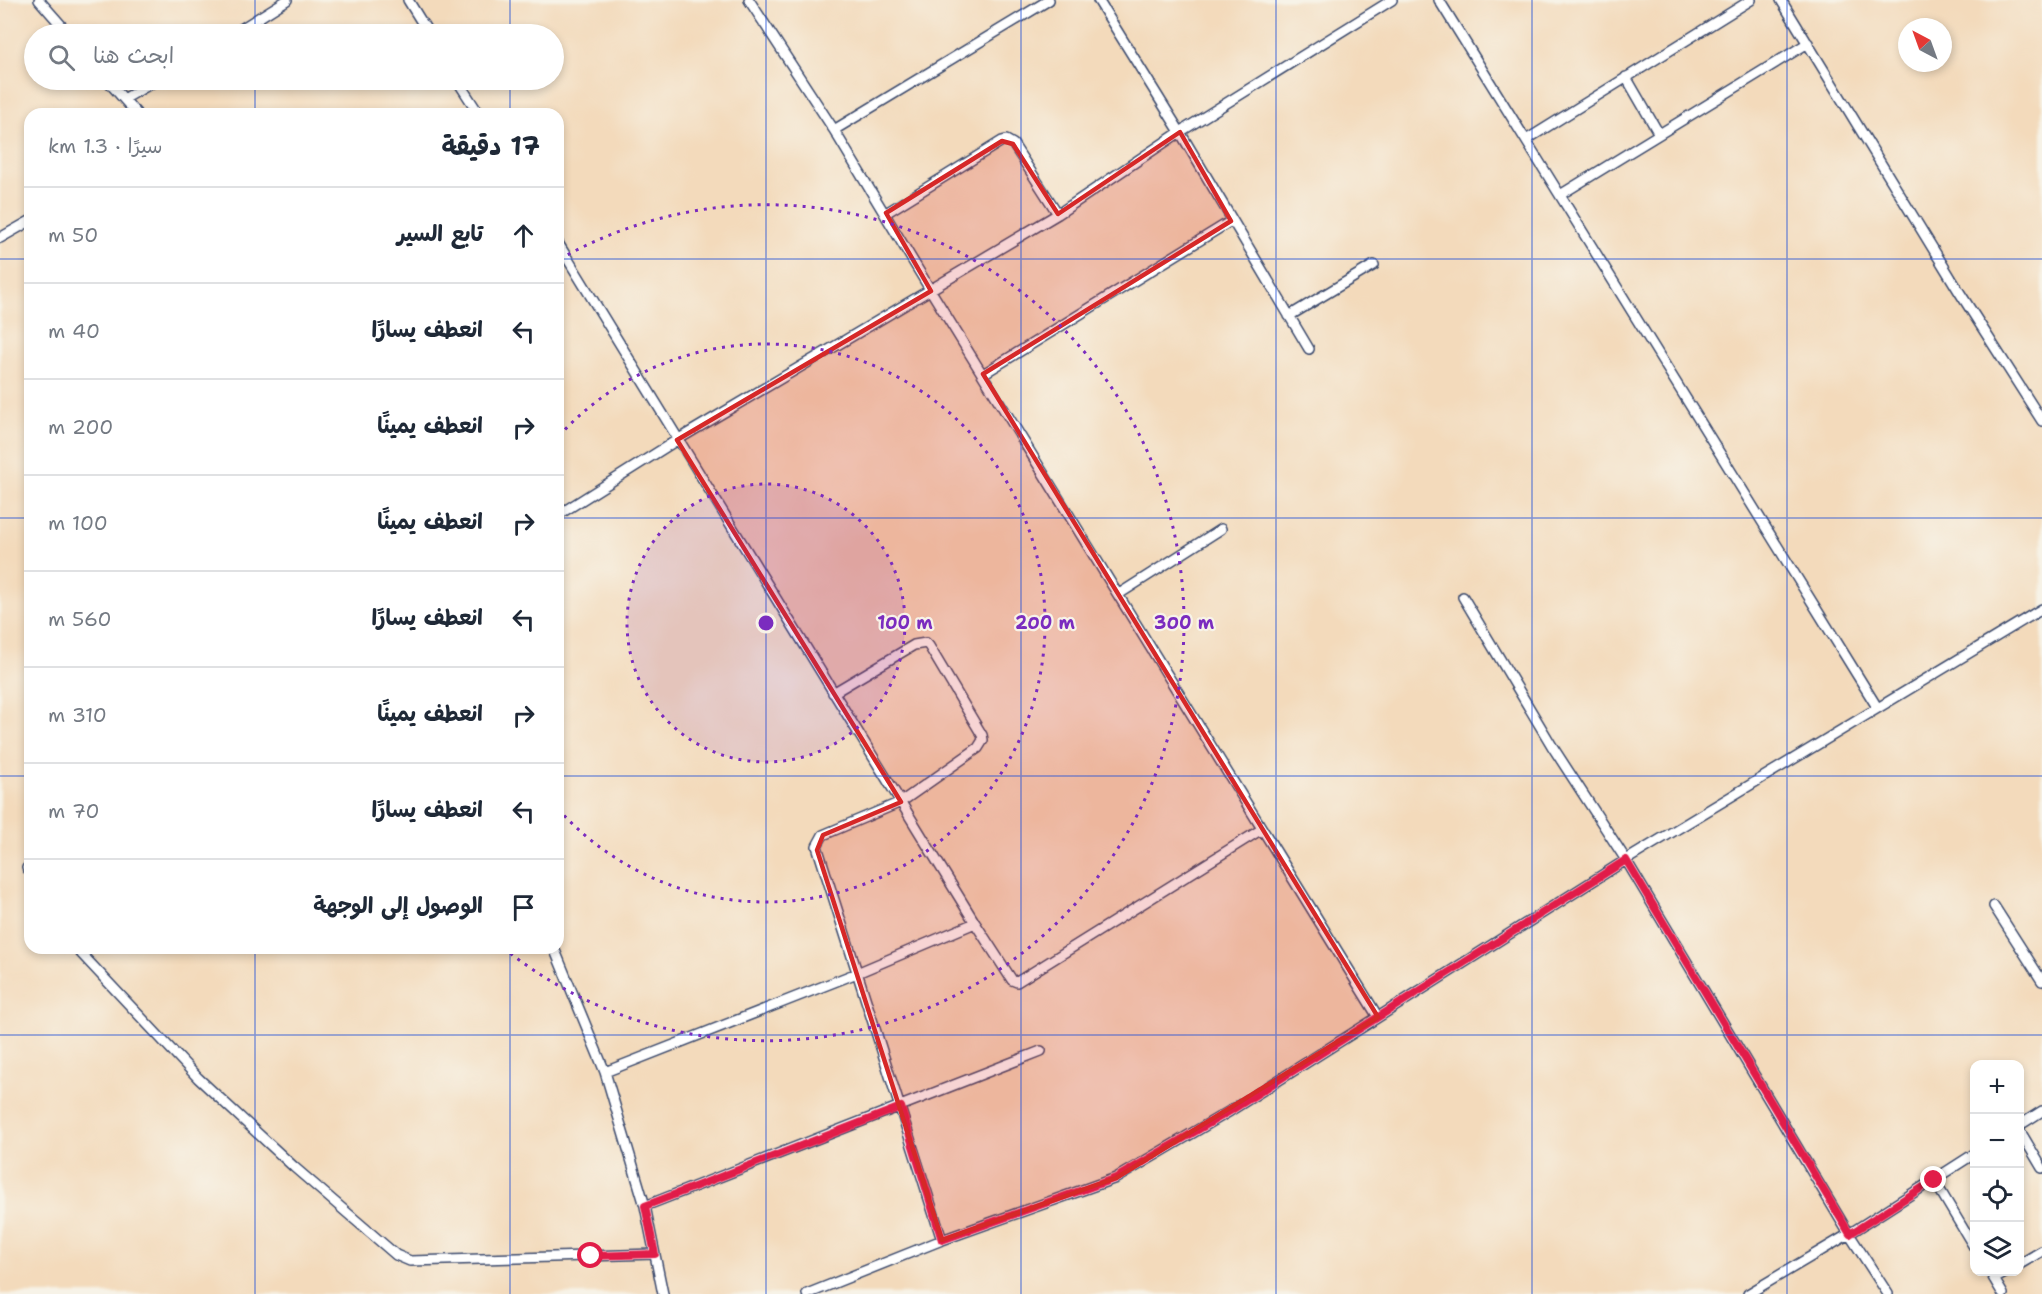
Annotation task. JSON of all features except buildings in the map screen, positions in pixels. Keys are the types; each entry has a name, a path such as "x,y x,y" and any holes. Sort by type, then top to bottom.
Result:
{"street":[{"path":"39,0 60,24"},
{"path":"249,24 287,0"},
{"path":"408,0 423,24"},
{"path":"749,0 886,213 931,291 1378,1017"},
{"path":"834,130 1049,0"},
{"path":"1098,0 1180,132 1309,349"},
{"path":"564,511 677,440 1058,214 1180,132 1392,0"},
{"path":"1439,0 1876,707"},
{"path":"1526,140 1751,0"},
{"path":"1781,0 1960,293 2041,417"},
{"path":"1560,195 1808,43"},
{"path":"1626,77 1659,134"},
{"path":"116,90 132,108"},
{"path":"124,99 140,90"},
{"path":"463,90 475,108"},
{"path":"886,213 1006,140 1013,144 1058,214"},
{"path":"982,374 1231,221"},
{"path":"0,238 24,224"},
{"path":"564,253 975,924 1012,980 1017,982 1262,829"},
{"path":"1289,316 1374,265"},
{"path":"1119,594 1221,529"},
{"path":"1463,597 1552,746 1626,860 1888,1294"},
{"path":"807,1294 942,1240 1116,1178 1230,1111 1626,860 1876,707 2042,609"},
{"path":"833,693 914,645 926,643 983,740 974,751 901,802 823,835 817,846 942,1240"},
{"path":"1994,906 2042,981"},
{"path":"605,1072 975,924"},
{"path":"82,954 198,1078 294,1167 396,1256 410,1261 655,1254"},
{"path":"556,954 605,1072 645,1206 663,1294"},
{"path":"645,1206 1041,1051"},
{"path":"2024,1122 2042,1111"},
{"path":"2024,1139 2042,1168"},
{"path":"1748,1294 1850,1234 1970,1157"},
{"path":"1934,1180 1970,1240"},
{"path":"2024,1261 2042,1251"},
{"path":"1993,1276 2003,1294"}],"highlighted area":[{"path":"1180,132 1231,221 983,374 1378,1017 1116,1178 942,1240 817,850 823,835 901,802 677,440 931,291 886,213 1002,141 1013,144 1058,214"}],"route":[{"path":"591,1256 655,1254 645,1206 901,1107 942,1240 1116,1178 1230,1111 1626,860 1850,1234 1934,1180"}]}
